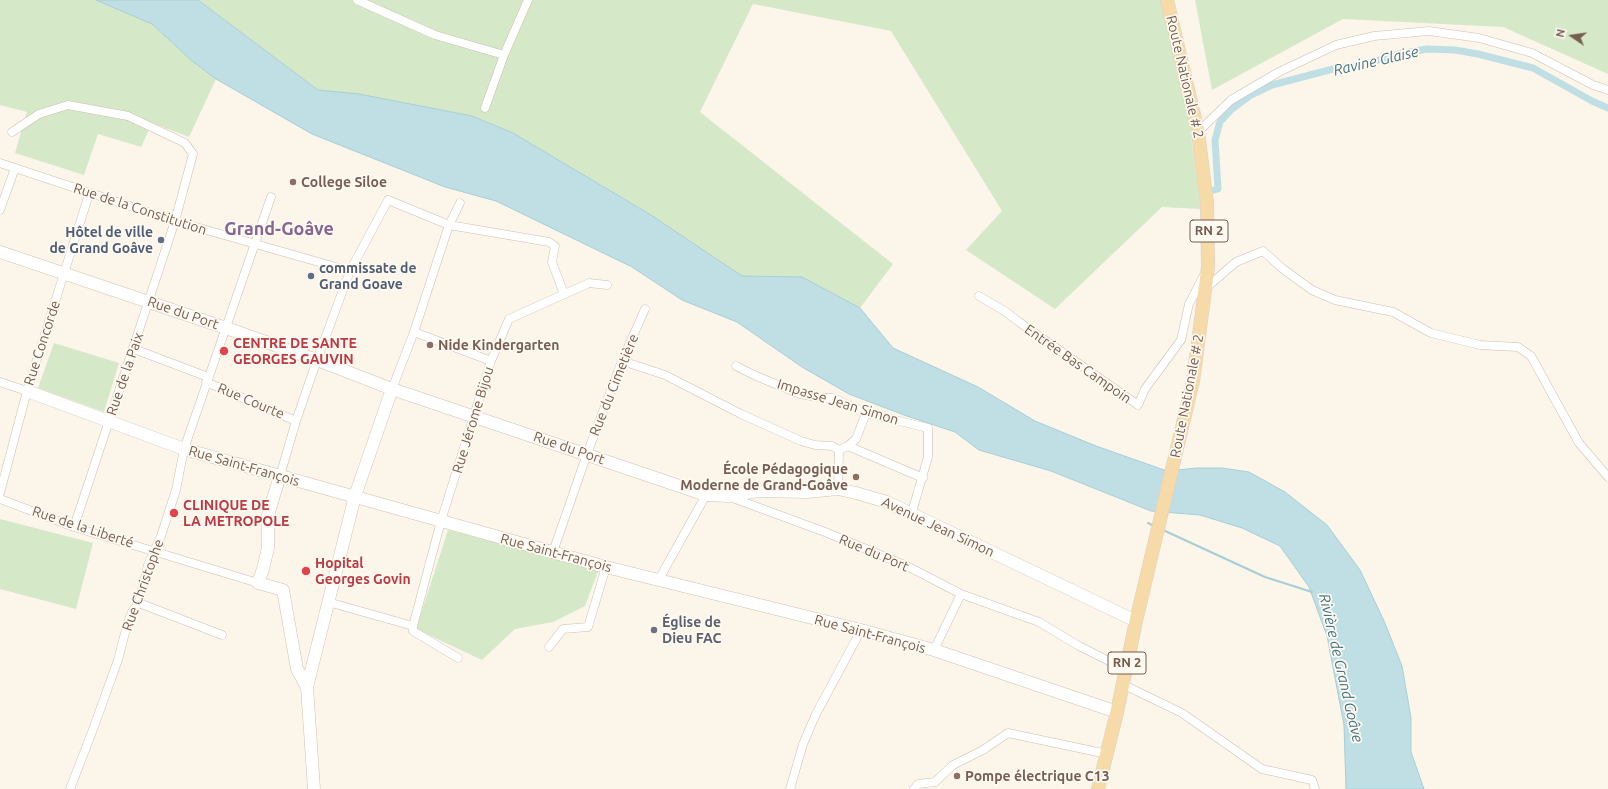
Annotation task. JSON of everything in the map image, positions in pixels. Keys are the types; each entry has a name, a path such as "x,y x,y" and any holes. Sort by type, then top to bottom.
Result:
{"main road":[{"name":"Route Nationale # 2","path":"1098,789 1193,381 1208,268 1207,203 1198,132 1167,0"}],"street":[{"path":"357,0 435,34 504,55"},
{"path":"485,108 504,55 528,0"},
{"path":"1198,132 1231,100 1279,72 1336,45 1374,36 1429,31 1479,38 1532,53 1593,85 1608,90"},
{"name":"Rue de la Paix","path":"12,132 39,114 68,104 128,116 185,143 193,154 175,221 74,527"},
{"name":"Rue de la Constitution","path":"0,163 89,194 175,221 350,271"},
{"path":"0,210 15,168"},
{"name":"Rue Concorde","path":"0,493 26,392 65,274 89,194"},
{"name":"Rue Christophe","path":"70,789 118,660 127,625 132,612 139,603 148,566 155,551 176,490 184,449 271,197"},
{"path":"306,687 297,669 283,590 258,582 268,548 268,514 296,421 350,271 388,200 449,225 549,242 555,246 552,262 564,294"},
{"path":"314,789 306,687 355,496 392,389 414,332 449,225 460,203"},
{"path":"1206,288 1236,262 1263,251 1283,269 1312,290 1335,300 1393,312 1431,333 1480,345 1518,347 1530,356 1579,443 1608,477"},
{"name":"Rue du Port","path":"0,252 226,328 317,360 392,389 706,495 728,496 825,532 900,563 961,594 1039,622 1079,646 1125,668"},
{"name":"Entrée Bas Campoin","path":"979,296 1009,314 1138,405 1145,389 1181,340 1189,304 1208,268"},
{"name":"Rue Jérome Bijou","path":"413,626 441,521 492,361 509,319 589,283 607,285"},
{"name":"Rue du Cimetière","path":"553,552 622,360 645,309"},
{"path":"414,332 492,361"},
{"name":"Rue Courte","path":"134,349 207,379 296,421"},
{"path":"622,360 665,375 741,414 801,441 815,445 832,446 839,450"},
{"name":"Impasse Jean Simon","path":"736,366 794,392 822,398 833,398 866,413 928,428 928,457 912,512"},
{"name":"Rue Saint-François","path":"0,382 184,449 658,581 860,630 934,650 1117,712"},
{"path":"839,450 848,446 856,439 866,413"},
{"path":"848,446 923,478"},
{"path":"838,489 839,450"},
{"name":"Avenue Jean Simon","path":"728,496 758,492 806,492 838,489 887,502 912,512 1136,621"},
{"path":"658,581 706,495"},
{"name":"Rue de la Liberté","path":"0,499 74,527 258,582"},
{"path":"548,647 563,629 588,627 606,567"},
{"path":"934,650 961,594"},
{"path":"328,602 413,626 413,631 458,658"},
{"path":"139,603 222,635"},
{"path":"790,789 803,744 816,714 860,630"},
{"path":"1122,684 1182,713 1262,768 1312,780 1315,789"},
{"path":"914,789 918,784 935,782 953,765 983,750 1008,733 1106,754"}],"green space":[{"path":"0,0 96,0 152,24 191,60 216,79 189,137 152,123 141,147 98,134 84,175 15,153 27,112 0,105"},
{"path":"198,0 1161,0 1190,128 1201,209 1162,207 1055,309 966,250 1002,211 891,31 753,4 700,112 893,264 860,308 802,277 742,276 651,215 513,133 472,116 359,94 318,90"},
{"path":"1195,0 1608,0 1608,74 1503,27 1343,19 1212,90"},
{"path":"54,343 119,363 104,412 38,388"},
{"path":"0,519 93,543 76,609 0,589"},
{"path":"448,530 599,569 585,606 553,622 515,629 482,660 416,629"}],"water":[{"name":"Rivière de Grand Goâve","path":"96,0 198,0 318,90 359,94 472,116 513,133 651,215 742,276 802,277 860,308 893,348 978,387 1035,421 1096,446 1167,471 1197,468 1222,468 1249,472 1285,492 1327,525 1360,570 1384,621 1402,666 1411,718 1411,752 1424,789 1346,789 1344,725 1327,636 1309,587 1280,546 1242,528 1200,515 1151,511 1051,471 979,450 955,432 904,415 849,394 802,367 737,322 682,300 632,267 496,201 445,187 312,134 216,79 191,60 152,24"}],"waterway":[{"name":"Ravine Glaise","path":"1211,191 1218,189 1215,140 1220,122 1232,109 1251,95 1272,85 1333,69 1369,63 1398,54 1427,49 1455,50 1478,54 1533,68 1592,101 1608,108"},
{"path":"1148,523 1154,526"},
{"name":"Rivière de Grand Goâve","path":"1163,530 1265,577 1312,592"}],"place":[{"name":"College Siloe","path":"293,182"},
{"name":"Hôtel de ville de Grand Goâve","path":"161,240"},
{"name":"commissate de Grand Goave","path":"311,276"},
{"name":"Nide Kindergarten","path":"430,345"},
{"name":"CENTRE DE SANTE GEORGES GAUVIN","path":"224,351"},
{"name":"École Pédagogique Moderne de Grand-Goâve","path":"856,477"},
{"name":"CLINIQUE DE LA METROPOLE","path":"174,513"},
{"name":"Hopital Georges Govin","path":"306,571"},
{"name":"Église de Dieu FAC","path":"654,630"},
{"name":"Pompe électrique C13","path":"957,776"}],"district":[{"name":"Grand-Goâve","path":"279,229"}]}
